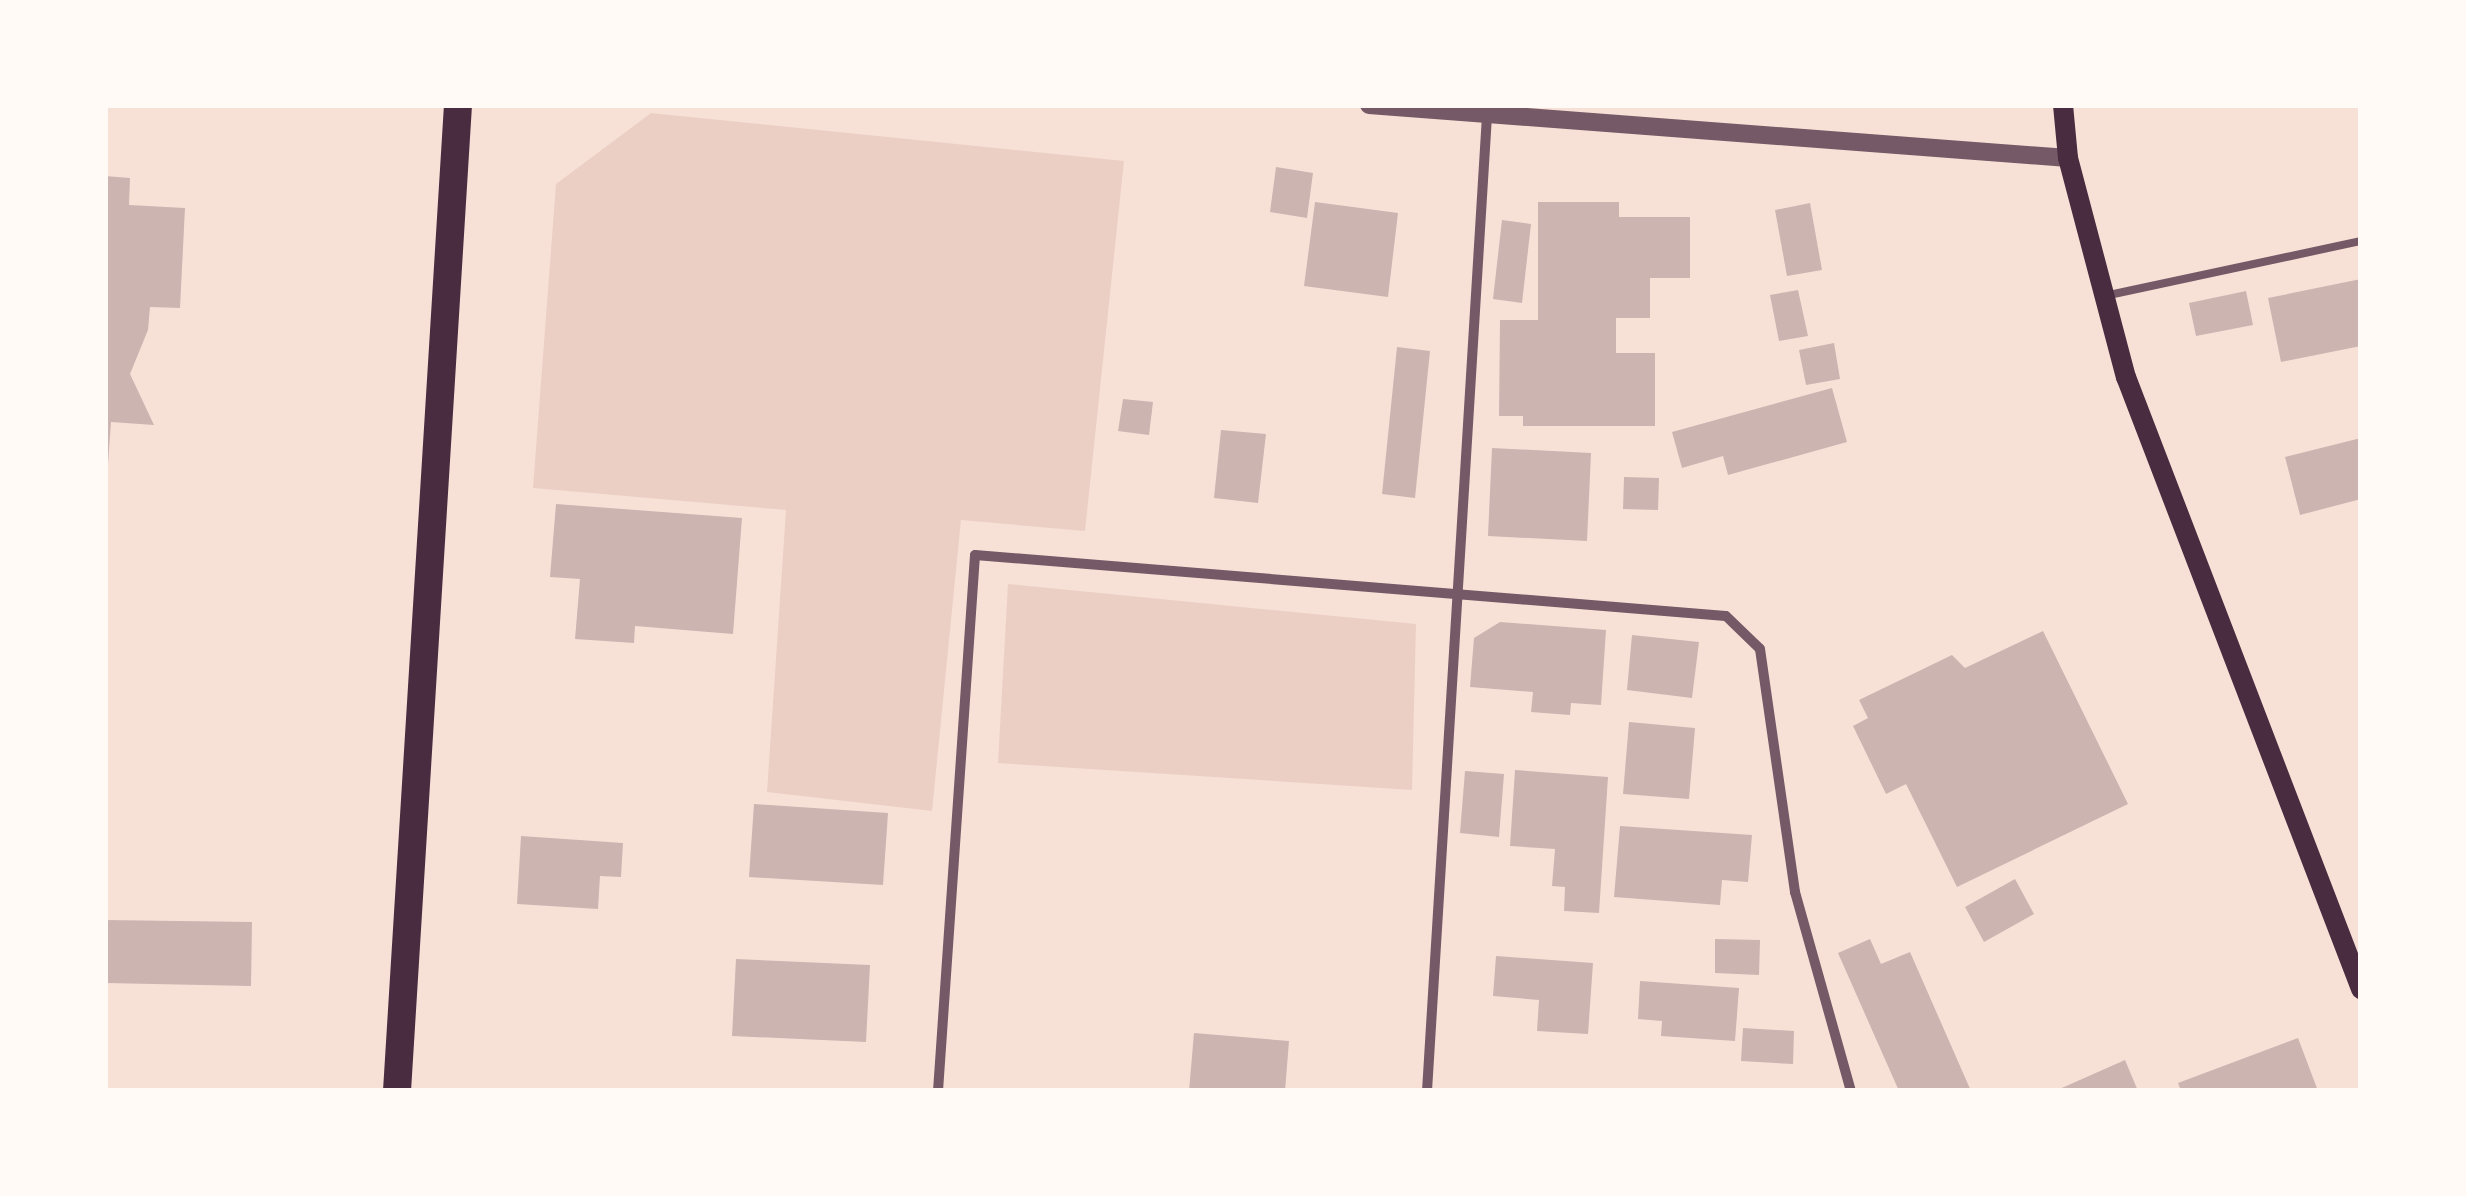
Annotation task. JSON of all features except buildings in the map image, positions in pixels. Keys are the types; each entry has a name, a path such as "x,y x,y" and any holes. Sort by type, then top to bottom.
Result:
{"highway":[{"path":"396,1091 458,105"}],"main road":[{"path":"2063,105 2068,158 2104,296 2154,452 2361,989"}],"street":[{"path":"1369,105 2068,158"},
{"path":"1426,1091 1486,115"},
{"path":"938,1091 974,555 1726,616 1760,648 1795,892 1852,1091"}],"lane":[{"path":"2104,296 2361,242"}],"shaded area":[{"path":"651,113 1124,161 1085,531 961,520 932,811 767,792 786,510 533,488 556,184"},
{"path":"1008,584 1416,624 1412,790 998,763"}]}
